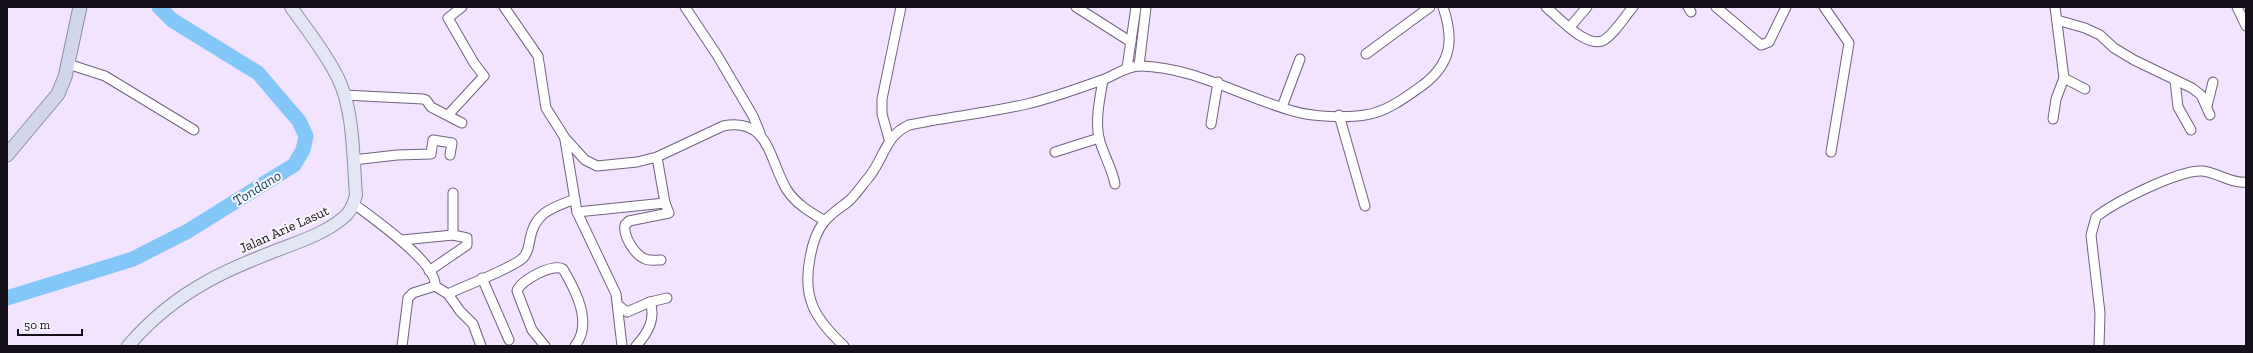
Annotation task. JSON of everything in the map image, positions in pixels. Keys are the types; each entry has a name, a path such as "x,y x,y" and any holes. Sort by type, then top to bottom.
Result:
{"highway":[{"path":"7,155 58,94 68,64 80,7"}],"main road":[{"path":"291,7 334,71 344,95 353,160 356,195 354,204"},
{"name":"Jalan Arie Lasut","path":"128,346 157,315 184,295 209,280 248,262 319,233 344,217 354,204"}],"street":[{"path":"448,115 484,76 471,58 448,18 462,7"},
{"path":"504,7 538,56 546,108 565,138 585,160 597,166 608,166 657,157 723,126 734,124 744,126 760,133"},
{"path":"685,7 717,55 753,116 787,189 805,209 825,221"},
{"path":"889,139 882,114 882,99 901,7"},
{"path":"1076,7 1131,42"},
{"path":"1366,54 1430,7"},
{"path":"844,346 826,329 809,300 806,289 812,247 825,221 850,200 866,182 874,171 889,139 901,128 909,125 1027,104 1103,80 1128,68 1139,66 1157,68 1218,82 1282,107 1307,114 1366,115 1397,103 1429,80 1441,66 1450,47 1450,27 1443,7"},
{"path":"1546,7 1585,39 1602,41 1609,36 1633,7"},
{"path":"1570,27 1587,7"},
{"path":"1716,7 1762,45 1766,45 1769,42 1786,7"},
{"path":"1725,14 1732,7"},
{"path":"1824,7 1849,43 1831,152"},
{"path":"2053,119 2056,99 2064,78 2055,7"},
{"path":"2238,7 2246,26"},
{"path":"1128,68 1135,11 1146,11 1139,66"},
{"path":"2057,20 2086,28 2100,34 2114,48 2134,60 2192,88 2201,96 2210,115"},
{"path":"1282,107 1300,59"},
{"path":"68,64 105,76 194,130"},
{"path":"2064,78 2085,89"},
{"path":"1103,80 1097,124 1099,138 1112,170 1115,184"},
{"path":"2175,80 2178,106 2191,130"},
{"path":"1211,124 1218,82"},
{"path":"2207,106 2213,82"},
{"path":"344,95 423,99 426,100 431,107 462,123"},
{"path":"1339,115 1362,188 1365,206"},
{"path":"565,138 577,212 610,279 618,305 622,346"},
{"path":"1055,152 1099,138"},
{"path":"353,160 397,155 431,154 433,140 452,143 450,155"},
{"path":"657,157 665,203 669,213 629,221 625,224 624,230 625,236 639,255 645,259 661,260"},
{"path":"569,165 585,160"},
{"path":"2099,346 2100,313 2091,235 2096,217 2144,191 2194,171 2204,171 2246,182"},
{"path":"453,193 453,235"},
{"path":"448,294 511,266 523,258 527,253 533,227 539,217 544,212 575,199"},
{"path":"577,212 665,203"},
{"path":"354,204 402,240 429,271 434,280 435,286 448,294 460,311 473,324 481,346"},
{"path":"402,240 453,235 467,238 469,243 429,271"},
{"path":"545,346 532,330 517,291 523,282 541,272 557,267 563,269 578,301 583,333 575,346"},
{"path":"482,278 509,340"},
{"path":"402,346 408,298 413,293 435,286"},
{"path":"618,305 627,312 650,302 667,298"},
{"path":"636,346 652,322 653,314 650,302"}],"waterway":[{"name":"Tondano","path":"7,298 133,259 188,231 294,165 303,150 306,136 299,121 258,73 172,20 159,7"}]}
